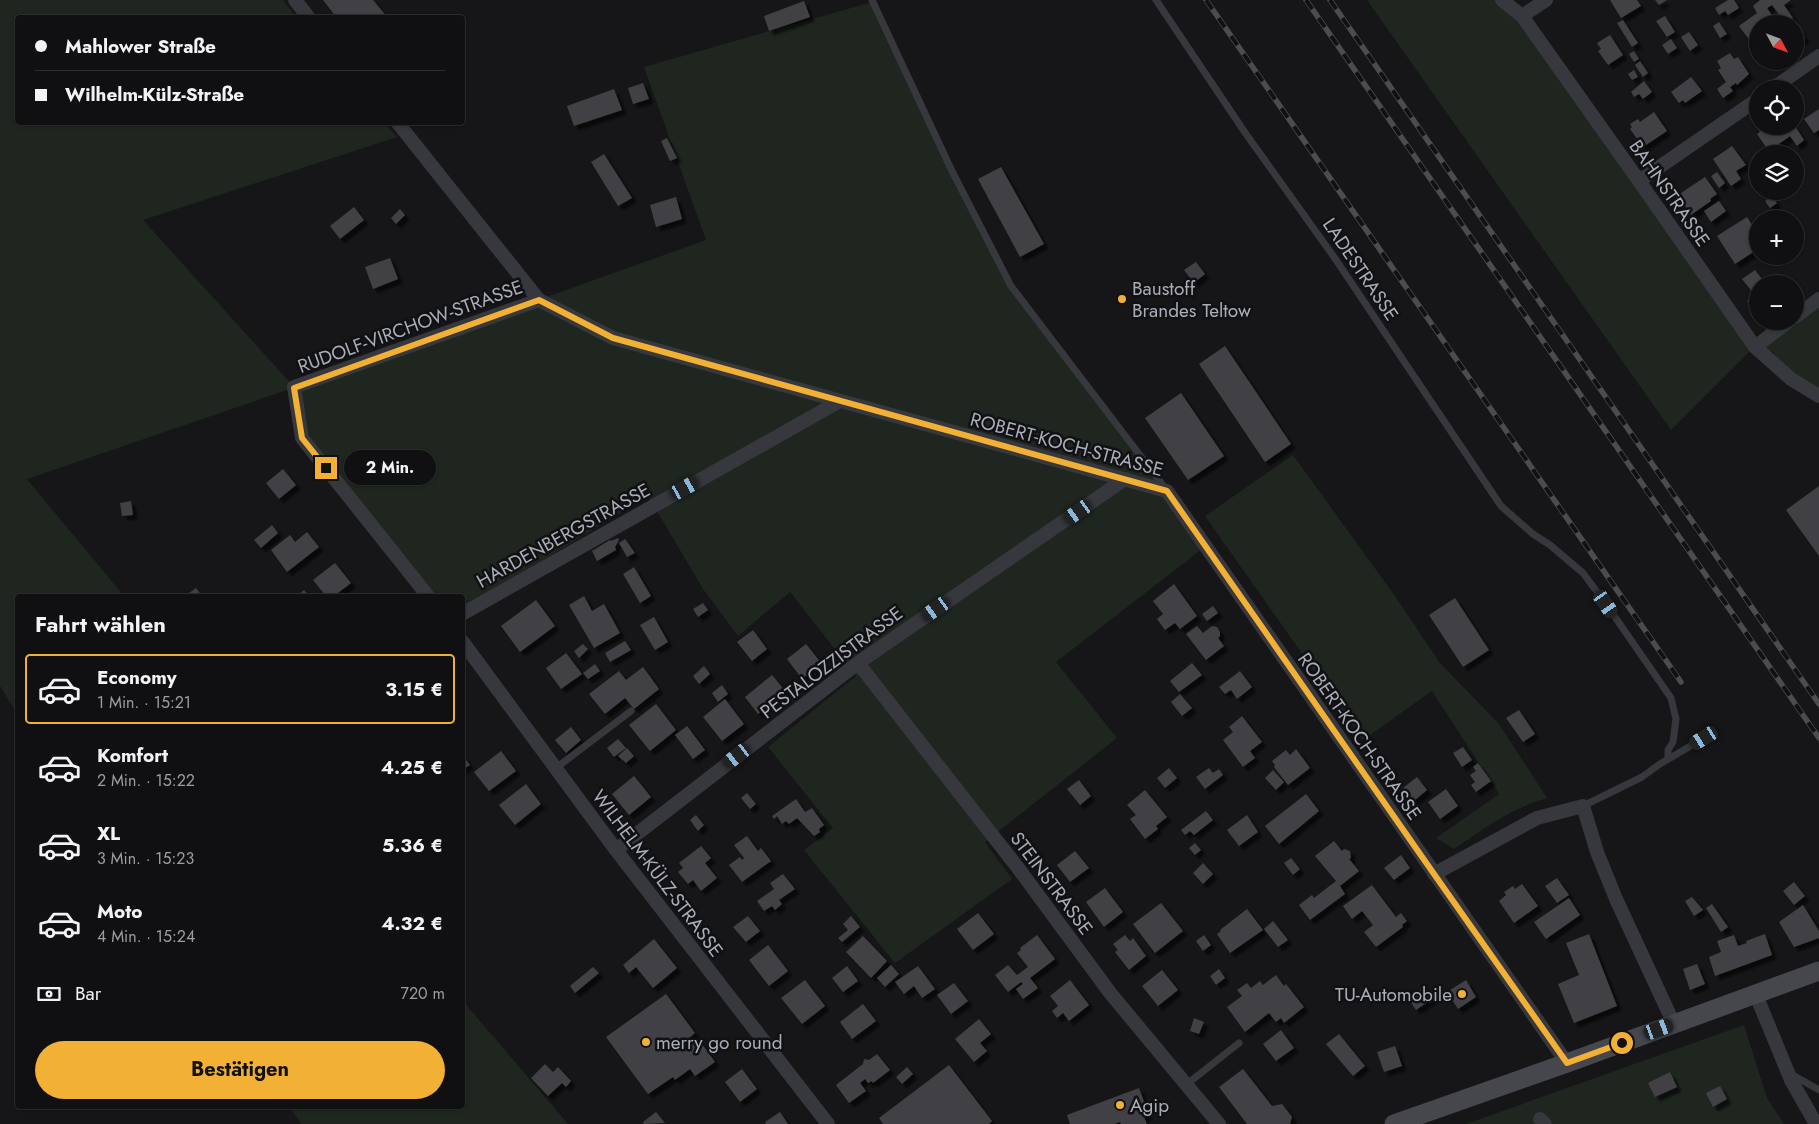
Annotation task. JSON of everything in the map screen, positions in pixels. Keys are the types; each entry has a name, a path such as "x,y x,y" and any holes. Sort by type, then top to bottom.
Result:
{"main road":[{"path":"1394,1124 1819,971"}],"street":[{"path":"295,0 307,15"},
{"name":"BAHNSTRASSE","path":"1502,0 1522,16 1755,347 1791,379 1819,396"},
{"path":"1522,16 1546,0"},
{"path":"1785,80 1819,56"},
{"path":"1639,181 1749,104"},
{"name":"ROBERT-KOCH-STRASSE","path":"399,125 539,300 613,338 1167,491 1567,1063"},
{"path":"1804,310 1819,299"},
{"name":"RUDOLF-VIRCHOW-STRASSE","path":"426,594 302,438 294,388 539,300"},
{"path":"1755,347 1777,330"},
{"name":"HARDENBERGSTRASSE","path":"465,612 840,401"},
{"name":"PESTALOZZISTRASSE","path":"616,850 858,663 1125,480"},
{"name":"WILHELM-KÜLZ-STRASSE","path":"465,645 616,850 828,1124"},
{"name":"STEINSTRASSE","path":"858,663 1018,868 1111,994 1219,1124"},
{"path":"1434,874 1537,818 1583,806 1597,852 1616,900 1674,1024"},
{"path":"1756,995 1788,1072 1816,1124"}],"lane":[{"path":"872,0 951,169 1011,286 1167,491"},
{"name":"LADESTRASSE","path":"1156,0 1246,134 1334,257 1501,506 1583,573 1671,698 1676,718 1672,742 1668,750 1668,759"},
{"path":"556,768 631,711"},
{"path":"1583,806 1642,777 1704,738"},
{"path":"1187,1084 1239,1043"},
{"path":"1788,1072 1819,1090"}],"shaded area":[{"path":"0,0 283,0 294,15 15,15 15,125 386,125 397,137 143,220 294,387 706,240 644,67 872,2 1011,286 1206,546 1056,662 1117,738 985,842 1012,879 895,963 804,850 833,828 768,747 856,676 790,592 738,636 703,589 648,496 465,608 465,594 432,594 308,434 293,388 27,479 122,594 15,594 15,711 0,686"},
{"path":"1367,0 1502,0 1751,350 1671,430"},
{"path":"1819,299 1819,396 1791,379 1773,352 1755,347 1778,330 1804,330 1804,310"},
{"path":"1293,455 1395,596 1440,663 1499,724 1547,798 1509,813 1454,849 1436,838 1499,794 1432,691 1363,740 1205,516"},
{"path":"465,1003 568,1124 301,1124 291,1109 465,1109"},
{"path":"1744,1025 1767,1098 1784,1124 1466,1124"}],"building":[{"path":"323,0 373,0 386,15 335,15"},
{"path":"1610,0 1637,0 1641,6 1621,18"},
{"path":"1655,0 1667,0 1659,5"},
{"path":"1728,0 1734,0 1739,8 1728,15 1725,11 1719,15 1715,8"},
{"path":"1760,0 1791,0 1784,5 1791,15 1779,15 1772,5 1767,8 1772,15 1754,15 1757,13 1753,6"},
{"path":"804,1 810,17 769,31 764,16"},
{"path":"1665,16 1675,32 1667,37 1656,21"},
{"path":"1749,19 1749,40 1739,26"},
{"path":"1623,20 1638,43 1632,47 1617,23"},
{"path":"1719,22 1727,34 1720,38 1713,26"},
{"path":"1689,32 1698,45 1690,51 1681,37"},
{"path":"1610,35 1623,55 1608,65 1598,51 1601,49 1597,43"},
{"path":"1671,39 1677,48 1668,54 1662,45"},
{"path":"1634,51 1639,59 1634,62 1629,54"},
{"path":"1730,53 1734,59 1738,57 1749,74 1737,85 1736,83 1730,87 1733,91 1723,98 1717,89 1726,82 1718,70 1721,68 1717,61"},
{"path":"1640,61 1648,73 1643,77 1635,65"},
{"path":"1634,70 1638,77 1632,80 1628,74"},
{"path":"1691,77 1702,91 1685,103 1683,100 1679,103 1671,92"},
{"path":"1644,81 1652,92 1643,99 1639,94 1634,97 1631,92"},
{"path":"643,83 649,99 633,104 628,88"},
{"path":"614,89 622,110 574,126 567,106"},
{"path":"1819,109 1819,130 1814,133 1804,119"},
{"path":"1654,112 1667,131 1643,147 1630,129 1632,127 1630,124 1638,119 1640,122"},
{"path":"1758,135 1801,135 1804,140 1796,145 1790,136 1778,145 1765,145"},
{"path":"667,138 677,158 670,161 661,141"},
{"path":"1732,146 1746,165 1736,171 1741,179 1731,186 1713,159"},
{"path":"604,154 632,198 618,206 591,162"},
{"path":"1001,167 1044,244 1020,257 978,179"},
{"path":"1717,172 1725,183 1719,188 1711,176"},
{"path":"1705,177 1717,194 1710,199 1711,201 1691,215 1678,195"},
{"path":"676,197 682,219 656,227 650,205"},
{"path":"1775,200 1777,203 1770,208 1765,201"},
{"path":"1719,201 1726,211 1711,222 1704,211"},
{"path":"354,207 364,220 340,239 330,226"},
{"path":"400,209 405,215 396,224 391,218"},
{"path":"1747,217 1749,220 1749,255 1735,264 1717,236"},
{"path":"390,258 398,279 373,289 365,267"},
{"path":"1196,262 1205,274 1194,283 1184,270"},
{"path":"1755,270 1759,275 1749,275 1749,288 1742,279"},
{"path":"1225,346 1291,444 1265,462 1199,364"},
{"path":"1181,393 1224,456 1188,480 1145,418"},
{"path":"283,469 296,485 279,499 266,483"},
{"path":"1819,486 1819,556 1786,510"},
{"path":"131,501 133,515 122,516 120,503"},
{"path":"272,525 278,533 261,548 254,540"},
{"path":"307,532 319,547 287,572 271,550 290,535 295,542"},
{"path":"618,538 616,550 597,561 592,551 610,540"},
{"path":"625,539 635,553 627,557 619,543"},
{"path":"335,563 351,583 337,594 324,594 313,580"},
{"path":"634,567 651,596 640,603 623,574"},
{"path":"1174,584 1197,616 1180,629 1175,623 1165,630 1157,619 1163,614 1153,601"},
{"path":"196,588 200,594 188,594"},
{"path":"304,590 307,594 299,594"},
{"path":"584,596 592,611 604,604 620,633 594,648 569,605"},
{"path":"1455,598 1489,650 1463,667 1429,615"},
{"path":"536,600 555,626 520,652 501,626"},
{"path":"703,603 708,610 698,617 693,609"},
{"path":"1213,606 1218,613 1207,621 1202,614"},
{"path":"654,617 668,642 655,650 640,625"},
{"path":"1197,626 1203,633 1212,626 1217,627 1220,632 1218,638 1224,646 1206,660 1186,634"},
{"path":"753,630 767,649 752,661 737,642"},
{"path":"625,641 631,650 610,662 605,653"},
{"path":"583,644 588,649 579,658 574,651"},
{"path":"806,644 822,664 802,679 787,659"},
{"path":"566,653 582,674 561,689 546,668"},
{"path":"1192,663 1202,675 1179,692 1170,681"},
{"path":"595,664 600,671 588,679 583,673"},
{"path":"704,666 710,674 699,684 693,676"},
{"path":"643,667 659,689 634,709 625,698 605,714 589,694 619,671 626,680"},
{"path":"1240,671 1252,687 1237,699 1231,690 1225,694 1219,687"},
{"path":"772,675 786,692 758,714 745,697"},
{"path":"722,685 728,694 718,702 712,693"},
{"path":"1180,694 1192,708 1182,716 1171,702"},
{"path":"725,699 744,724 722,741 703,717"},
{"path":"656,704 676,730 650,751 629,725"},
{"path":"1519,710 1535,734 1523,742 1506,718"},
{"path":"1242,716 1262,742 1250,751 1255,758 1243,767 1223,740 1233,732 1229,727"},
{"path":"687,726 705,750 693,759 675,735"},
{"path":"571,727 581,740 566,753 555,740"},
{"path":"618,739 626,748 614,757 607,748"},
{"path":"1463,747 1472,760 1462,767 1453,753"},
{"path":"627,748 634,756 626,763 618,756"},
{"path":"1296,749 1310,768 1288,785 1274,767 1275,765 1272,761 1286,750 1290,755"},
{"path":"501,751 516,771 489,791 474,772"},
{"path":"465,759 470,765 465,768"},
{"path":"1478,763 1491,781 1476,792 1471,785 1475,782 1470,775 1476,771 1473,767"},
{"path":"1169,768 1177,778 1165,788 1157,778"},
{"path":"1209,768 1213,773 1219,769 1223,775 1205,789 1196,777"},
{"path":"1273,770 1284,782 1276,790 1265,778"},
{"path":"634,776 651,797 629,815 612,794"},
{"path":"1417,777 1427,790 1409,805 1399,791"},
{"path":"1079,780 1091,796 1080,805 1067,789"},
{"path":"526,784 541,804 515,825 499,805"},
{"path":"1446,789 1458,806 1440,819 1428,802"},
{"path":"1145,790 1167,817 1156,826 1158,829 1145,839 1130,819 1136,815 1127,805"},
{"path":"747,793 756,804 750,809 741,798"},
{"path":"1306,794 1319,811 1279,844 1265,826"},
{"path":"796,799 805,812 812,808 824,825 819,829 820,832 814,836 797,818 789,824 786,821 782,824 777,816 774,819 772,816"},
{"path":"1206,811 1213,820 1194,835 1190,831 1185,835 1181,830"},
{"path":"696,815 704,825 698,831 690,820"},
{"path":"1247,815 1258,832 1239,846 1227,830"},
{"path":"747,836 758,851 761,848 771,861 742,882 729,865 740,857 742,860 744,858 734,845"},
{"path":"1334,841 1342,851 1344,849 1350,851 1351,858 1349,859 1359,871 1340,886 1345,894 1310,920 1299,905 1312,895 1314,898 1336,881 1315,856"},
{"path":"1195,843 1201,850 1195,855 1189,848"},
{"path":"701,846 711,858 705,863 717,878 701,891 693,880 688,884 678,872 683,868 679,863"},
{"path":"1075,851 1089,868 1070,882 1057,865"},
{"path":"1401,855 1410,868 1394,880 1384,868"},
{"path":"1291,858 1300,869 1293,875 1284,863"},
{"path":"1203,863 1213,874 1203,884 1193,873"},
{"path":"783,874 795,889 779,900 782,904 775,910 772,906 764,911 757,901 774,889 770,883"},
{"path":"1557,878 1569,895 1557,903 1545,886"},
{"path":"1794,882 1805,896 1794,905 1783,891"},
{"path":"1522,884 1538,906 1514,923 1499,901 1506,895 1504,892 1513,886 1515,889"},
{"path":"1372,885 1396,917 1401,913 1407,921 1402,925 1403,927 1376,947 1364,932 1373,925 1362,911 1352,919 1343,906"},
{"path":"1105,888 1123,912 1104,927 1086,902"},
{"path":"1692,897 1703,910 1694,916 1685,901"},
{"path":"1569,898 1580,915 1546,939 1534,922"},
{"path":"1161,903 1183,931 1155,953 1133,924"},
{"path":"1712,904 1728,927 1721,932 1706,908"},
{"path":"1803,905 1819,931 1819,938 1794,947 1779,922"},
{"path":"1247,909 1263,930 1230,953 1217,934"},
{"path":"978,913 994,934 973,950 957,929"},
{"path":"748,916 760,931 746,942 733,927"},
{"path":"851,916 860,927 842,942 838,938 848,930 843,924"},
{"path":"1273,921 1288,940 1278,947 1264,929"},
{"path":"1589,934 1617,1006 1574,1023 1558,984 1579,975 1566,943"},
{"path":"1765,934 1772,955 1715,976 1709,957 1721,952 1717,941 1734,935 1738,946"},
{"path":"1037,935 1055,959 1030,978 1038,988 1023,999 1016,989 1023,984 1021,982 1008,992 995,975 1008,965 1017,975 1028,967 1017,953 1021,950 1020,948"},
{"path":"1125,935 1130,941 1133,938 1146,956 1129,970 1115,952 1118,950 1113,944"},
{"path":"1204,935 1211,945 1203,951 1196,941"},
{"path":"863,936 887,961 871,978 846,952"},
{"path":"654,939 677,968 653,988 636,967 629,973 623,965"},
{"path":"768,945 788,971 769,986 749,960"},
{"path":"1697,964 1705,984 1690,990 1683,969"},
{"path":"891,965 899,974 885,987 877,978"},
{"path":"847,966 858,981 843,992 832,978"},
{"path":"918,966 935,989 922,998 914,986 904,994 895,982"},
{"path":"593,967 599,973 575,993 570,986"},
{"path":"1219,969 1225,978 1216,985 1210,976"},
{"path":"1162,970 1178,990 1158,1006 1142,986"},
{"path":"1276,975 1284,986 1286,984 1304,1007 1284,1023 1281,1018 1276,1022 1269,1013 1245,1032 1227,1007 1242,996 1237,990 1247,983 1251,988 1260,981 1263,985"},
{"path":"805,980 825,1006 802,1024 781,998"},
{"path":"1070,980 1089,1005 1069,1021 1063,1013 1057,1018 1052,1011 1058,1006 1050,996"},
{"name":"TU-Automobile","path":"1466,980 1476,997 1458,1009 1447,992"},
{"path":"954,983 968,1001 951,1014 937,995"},
{"path":"1424,987 1432,999 1416,1010 1408,998"},
{"name":"merry go round","path":"666,994 695,1033 688,1039 692,1045 699,1040 715,1062 695,1076 690,1069 675,1080 673,1077 648,1094 606,1037"},
{"path":"863,1004 876,1021 852,1039 840,1022"},
{"path":"1194,1018 1204,1022 1199,1034 1190,1031"},
{"path":"979,1019 991,1034 980,1043 987,1051 974,1062 955,1039"},
{"path":"1281,1030 1294,1048 1276,1061 1263,1044"},
{"path":"1339,1034 1365,1066 1353,1076 1326,1044"},
{"path":"1395,1046 1402,1066 1384,1072 1377,1052"},
{"path":"877,1054 890,1070 873,1083 872,1081 868,1083 865,1079 860,1083 866,1091 849,1103 836,1085 863,1064 864,1059 869,1060"},
{"path":"545,1064 553,1072 558,1067 571,1081 566,1087 562,1083 548,1096 531,1078"},
{"path":"949,1065 992,1121 989,1124 883,1124 879,1118"},
{"path":"907,1067 913,1074 902,1084 896,1077"},
{"path":"742,1069 757,1089 740,1102 725,1082"},
{"path":"1243,1069 1272,1106 1282,1104 1292,1117 1290,1124 1247,1124 1219,1087"},
{"path":"1670,1072 1677,1087 1655,1097 1648,1083"},
{"path":"1720,1086 1727,1099 1713,1107 1706,1093"},
{"name":"Agip","path":"1139,1088 1149,1115 1144,1117 1147,1124 1121,1124 1120,1122 1114,1124 1070,1124 1067,1115"},
{"path":"656,1112 665,1123 644,1124 643,1122"},
{"path":"780,1112 788,1124 766,1124 765,1122"}],"railway":[{"path":"1206,0 1681,682"},
{"path":"1306,0 1819,738"},
{"path":"1330,0 1819,704"}],"place":[{"name":"Baustoff Brandes Teltow","path":"1122,299"},
{"name":"TU-Automobile","path":"1462,994"},
{"name":"merry go round","path":"646,1042"},
{"name":"Agip","path":"1120,1105"}],"route":[{"path":"326,468 302,438 294,388 539,300 613,338 1167,491 1567,1063 1622,1043"}]}
